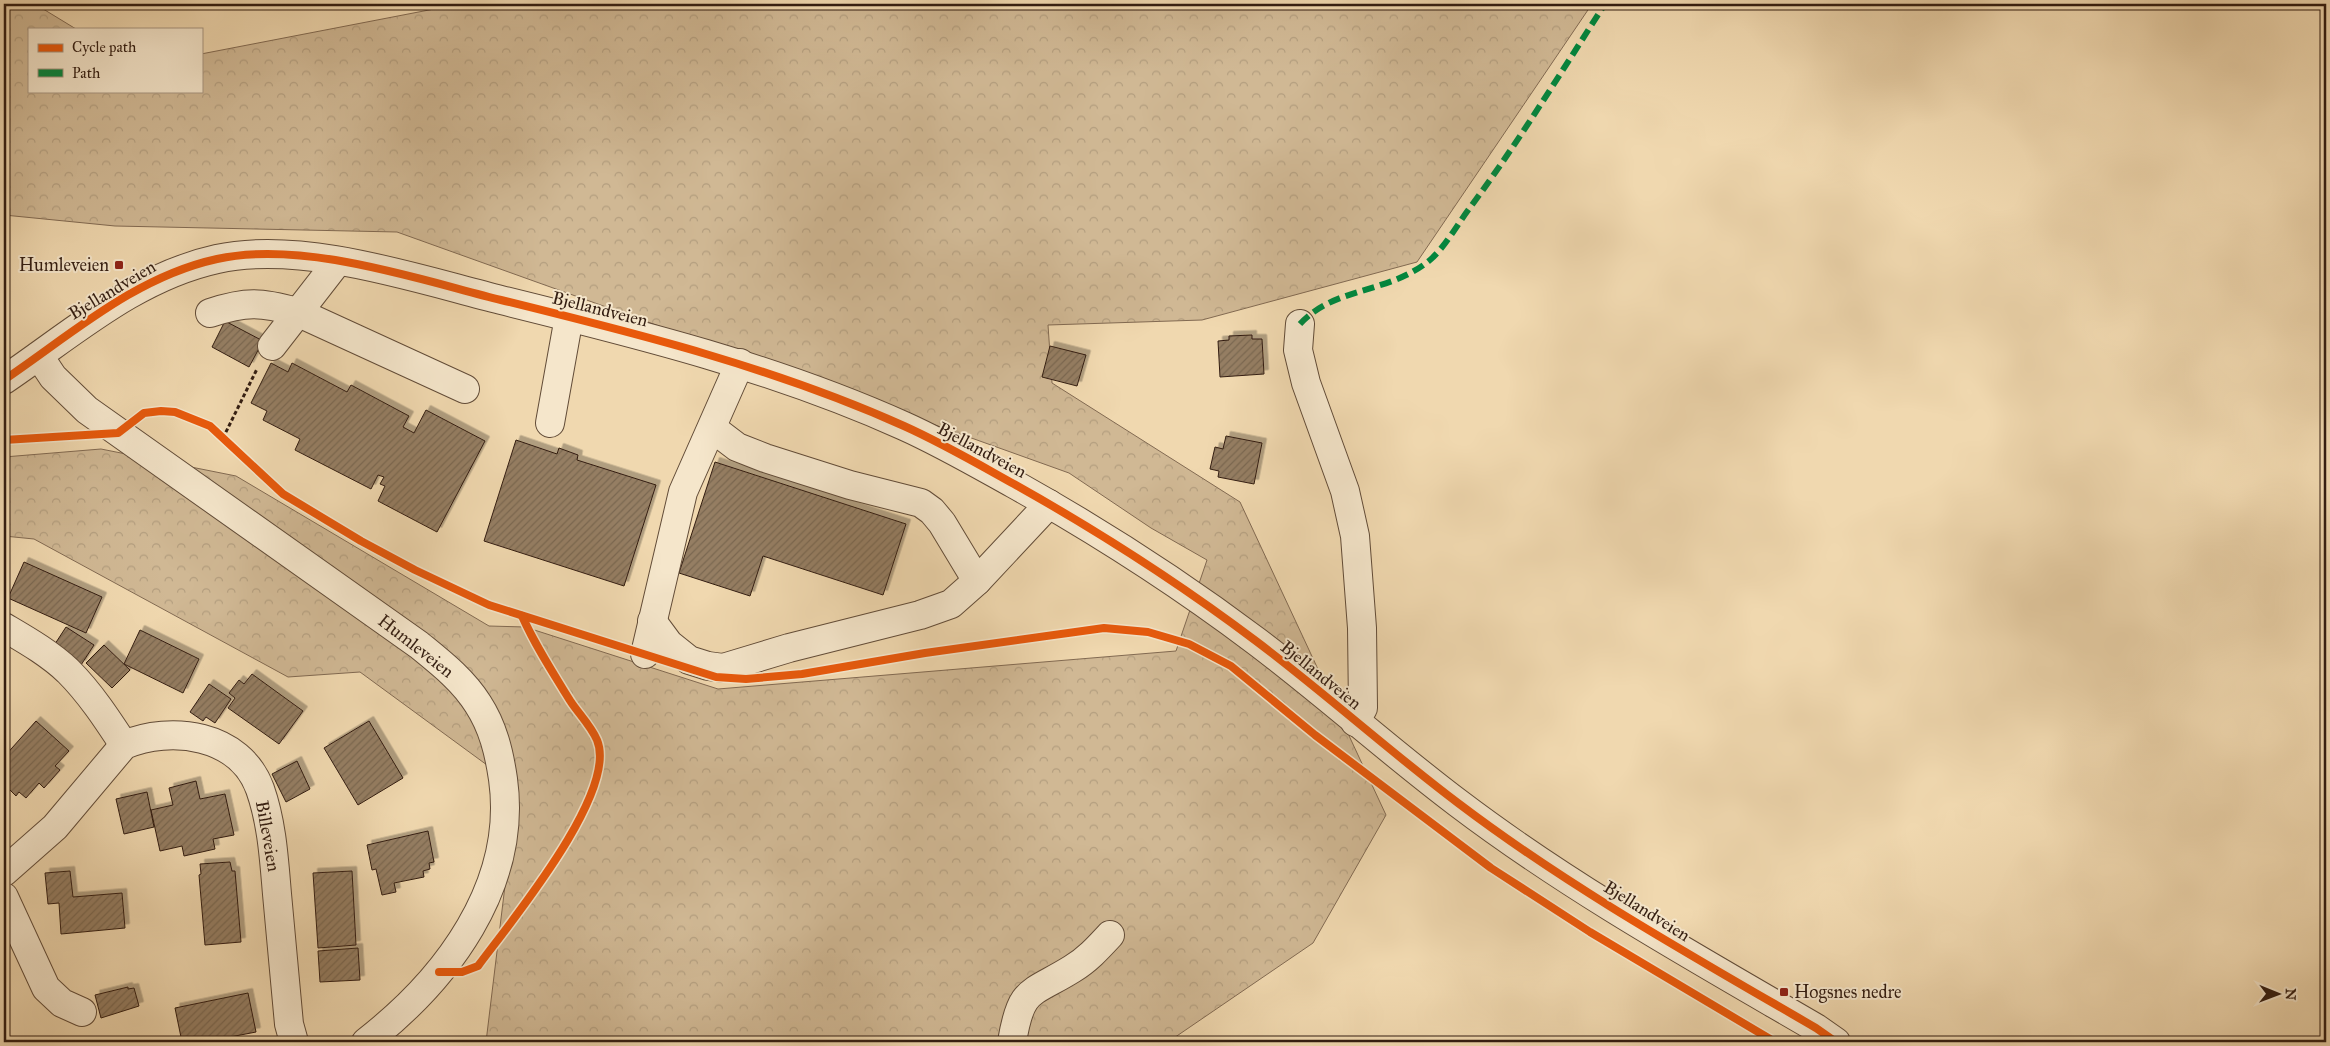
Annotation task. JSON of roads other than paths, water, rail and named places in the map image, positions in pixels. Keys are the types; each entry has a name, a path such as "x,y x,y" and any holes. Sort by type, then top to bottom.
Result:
{"street":[{"name":"Bjellandveien","path":"4,380 106,307 160,276 225,257 254,255 310,256 569,317 663,340 740,363 816,390 907,427 1085,524 1257,642 1458,803 1534,858 1659,937 1816,1028 1836,1042"},
{"path":"272,346 338,262"},
{"path":"210,313 238,304 269,304 297,312 464,388"},
{"path":"550,423 569,317"},
{"path":"1300,324 1298,350 1306,383 1345,491 1355,536 1362,628 1363,708 1355,722"},
{"name":"Humleveien","path":"39,356 53,377 87,410 419,645 462,682 478,704 490,726 499,752 507,804 502,848 481,908 464,940 439,972 398,1017 366,1042"},
{"path":"645,654 683,492 740,363"},
{"path":"712,428 737,447 765,458 850,486 921,503 932,511 942,523 976,581"},
{"path":"652,621 669,644 689,660 723,668 789,648 920,616 952,604 1049,504"},
{"path":"4,627 48,654 68,671 100,707 124,745 55,827 4,872"},
{"name":"Billeveien","path":"124,745 138,739 178,734 198,737 218,744 236,755 249,769 260,788 272,836 289,1024 294,1042"},
{"path":"4,897 46,988 62,1003 82,1012"},
{"path":"1012,1042 1016,1018 1030,993 1092,955 1110,935"}],"place":[{"name":"Humleveien","path":"119,265"},
{"name":"Hogsnes nedre","path":"1784,992"}]}
